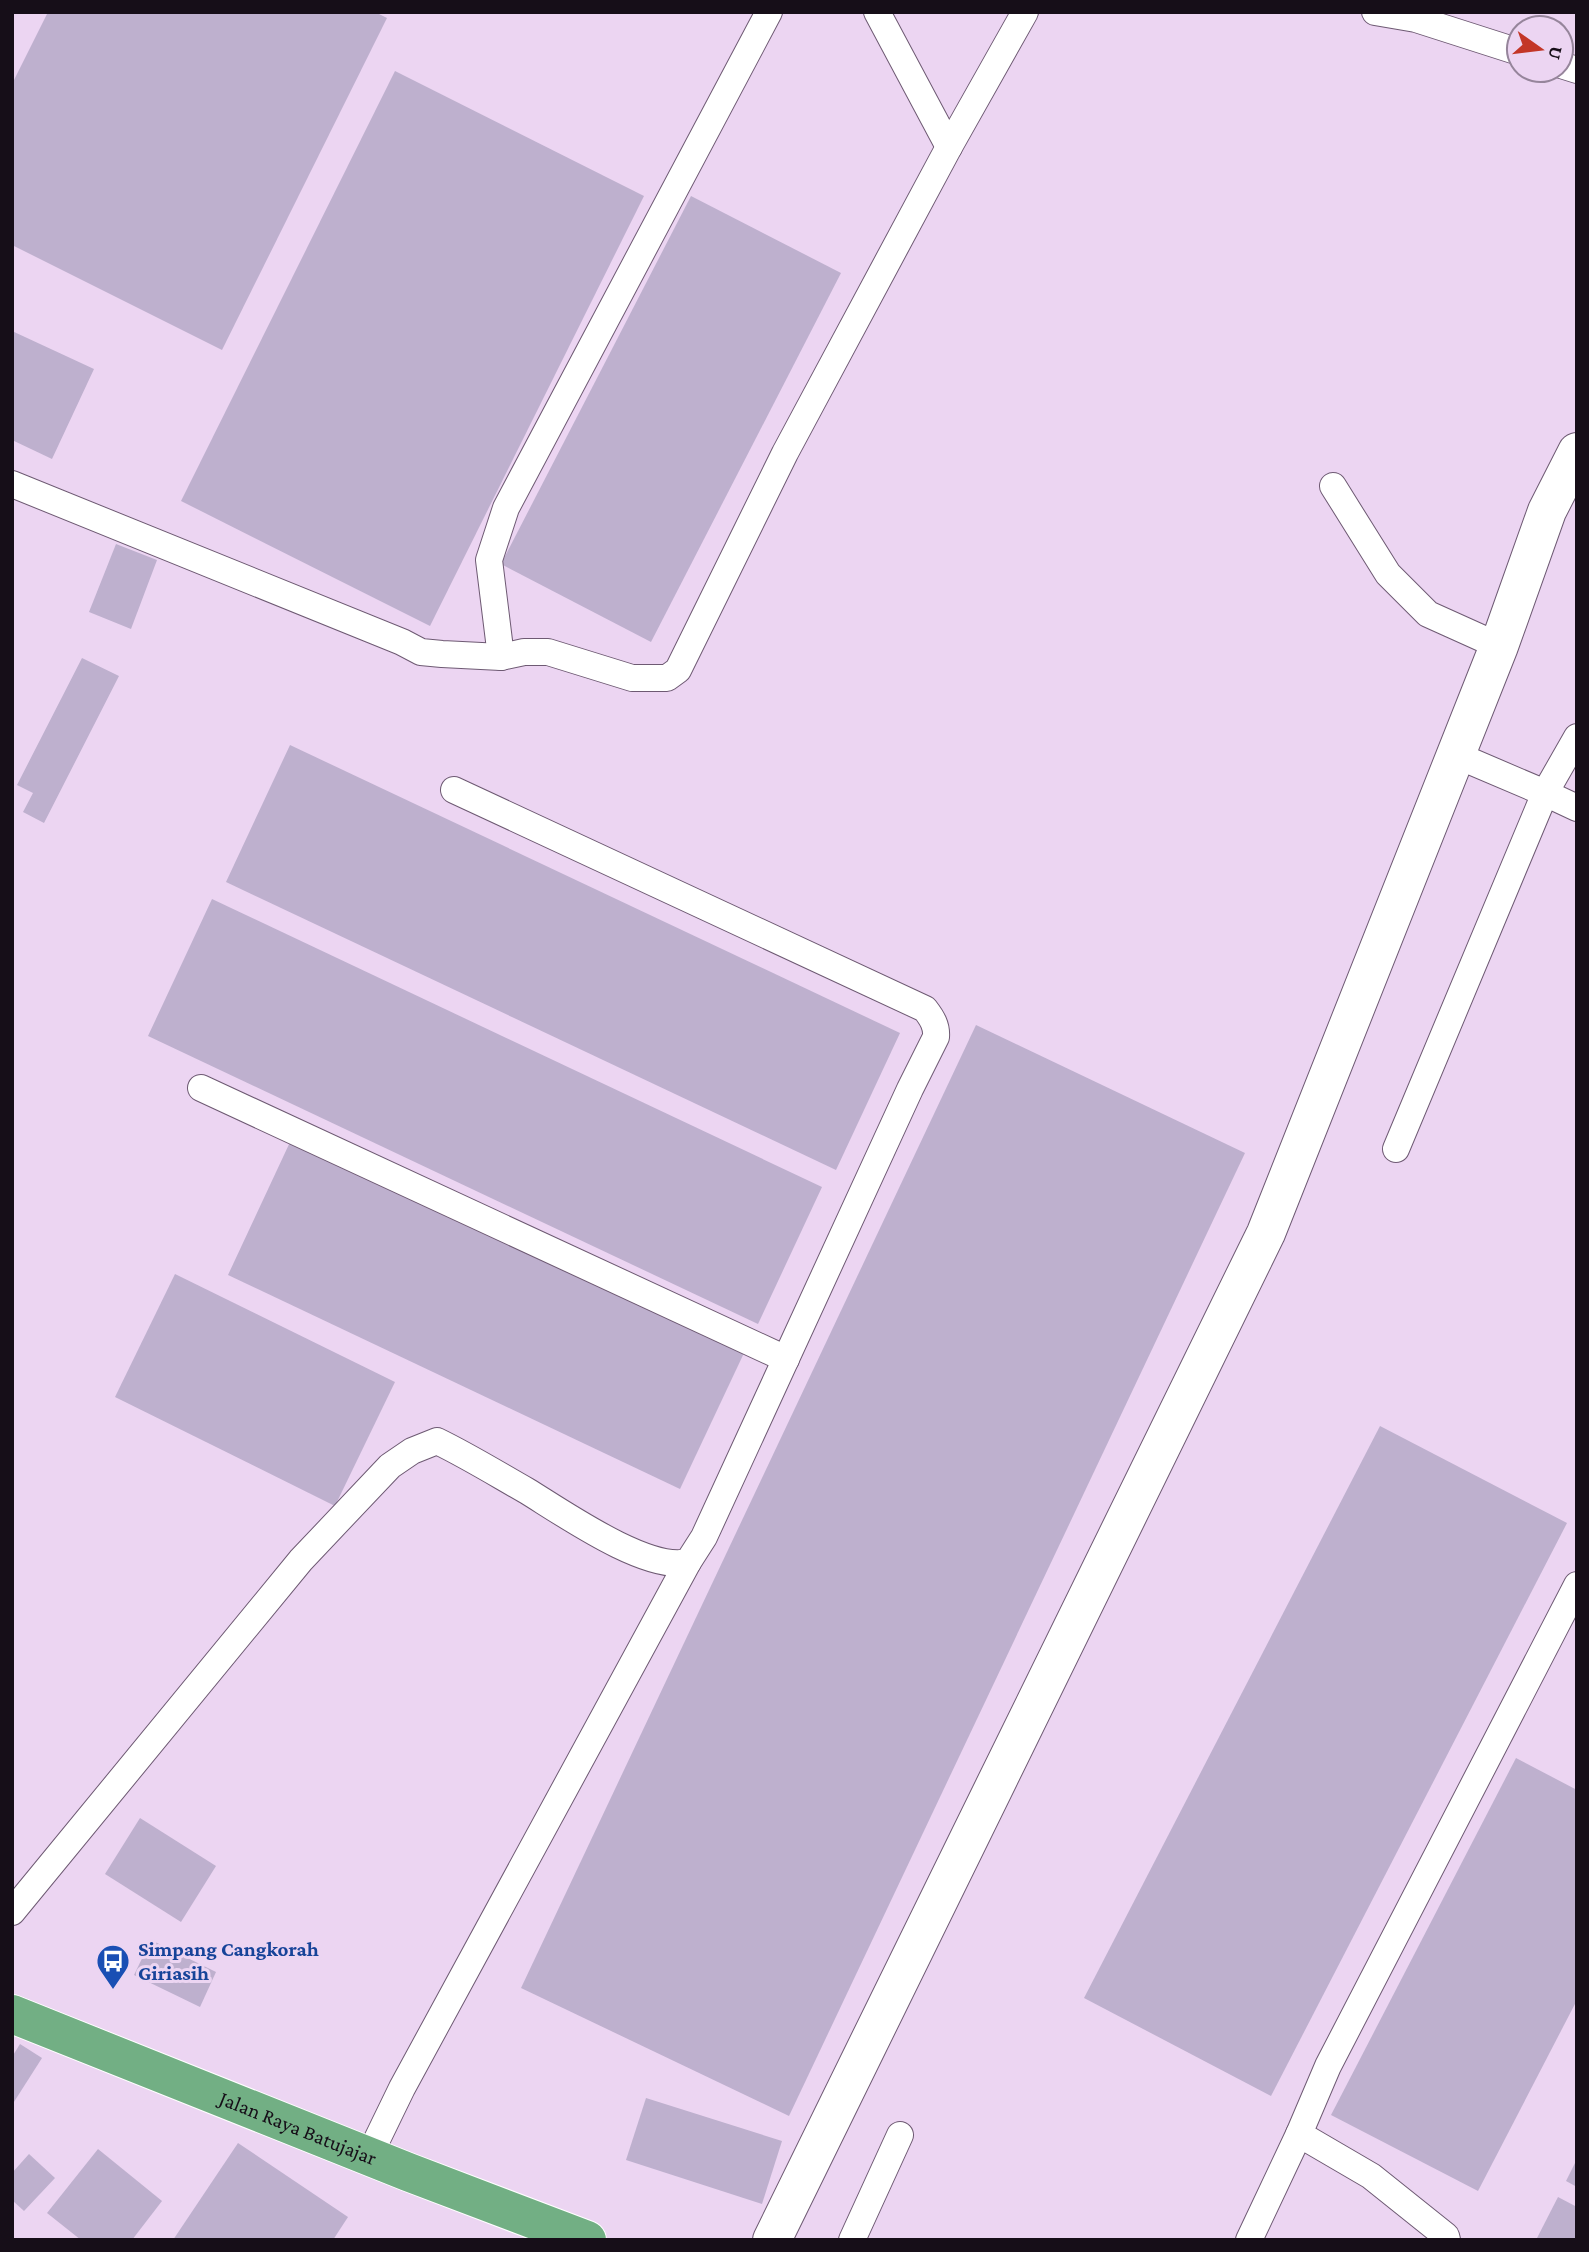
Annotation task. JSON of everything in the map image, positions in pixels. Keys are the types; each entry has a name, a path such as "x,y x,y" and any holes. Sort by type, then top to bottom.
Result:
{"highway":[{"name":"Jalan Raya Batujajar","path":"12,2014 587,2240"}],"street":[{"path":"772,2240 1266,1233 1499,646 1547,510 1577,452"}],"lane":[{"path":"501,657 489,560 506,508 769,12"},
{"path":"877,12 949,147"},
{"path":"12,484 421,652 501,657 524,652 548,652 632,678 667,678 678,670 785,453 949,147 1025,12"},
{"path":"1375,12 1416,19 1505,48"},
{"path":"1333,486 1388,574 1428,614 1499,646"},
{"path":"1396,1149 1545,793 1577,737"},
{"path":"1455,755 1577,808"},
{"path":"369,2156 402,2088 704,1537 937,1030 925,1009 454,790"},
{"path":"201,1088 786,1359"},
{"path":"12,1912 301,1560 390,1466 412,1451 437,1441 615,1544 664,1563 678,1565 688,1562"},
{"path":"1248,2240 1328,2066 1577,1585"},
{"path":"1299,2134 1371,2176 1446,2236 1447,2240"},
{"path":"852,2240 900,2136"}],"building":[{"path":"48,12 375,12 387,18 222,350 12,245 12,84"},
{"path":"395,71 644,196 430,626 181,501"},
{"path":"691,196 841,273 651,642 501,564"},
{"path":"12,331 94,369 52,459 12,440"},
{"path":"116,544 157,560 131,629 89,612"},
{"path":"82,658 119,676 44,823 23,812 33,793 17,785"},
{"path":"290,745 900,1033 836,1170 226,882"},
{"path":"212,899 822,1187 758,1324 148,1036"},
{"path":"976,1025 1245,1153 789,2116 521,1988"},
{"path":"291,1140 744,1353 680,1489 228,1275"},
{"path":"175,1274 395,1382 335,1506 115,1397"},
{"path":"1380,1426 1567,1523 1271,2096 1084,1998"},
{"path":"1516,1758 1577,1790 1577,2000 1478,2191 1331,2115"},
{"path":"140,1818 216,1866 181,1922 105,1874"},
{"path":"151,1940 216,1972 200,2007 134,1975"},
{"path":"20,2044 42,2058 12,2105 12,2057"},
{"path":"646,2098 782,2141 762,2204 626,2160"},
{"path":"238,2143 348,2217 333,2240 173,2240"},
{"path":"98,2149 162,2201 132,2240 81,2240 47,2213"},
{"path":"29,2154 55,2178 24,2211 12,2200 12,2173"},
{"path":"1577,2159 1577,2187 1566,2181"},
{"path":"1558,2197 1577,2207 1577,2240 1536,2240"}],"place":[{"name":"Simpang Cangkorah Giriasih","path":"113,1991"}]}
